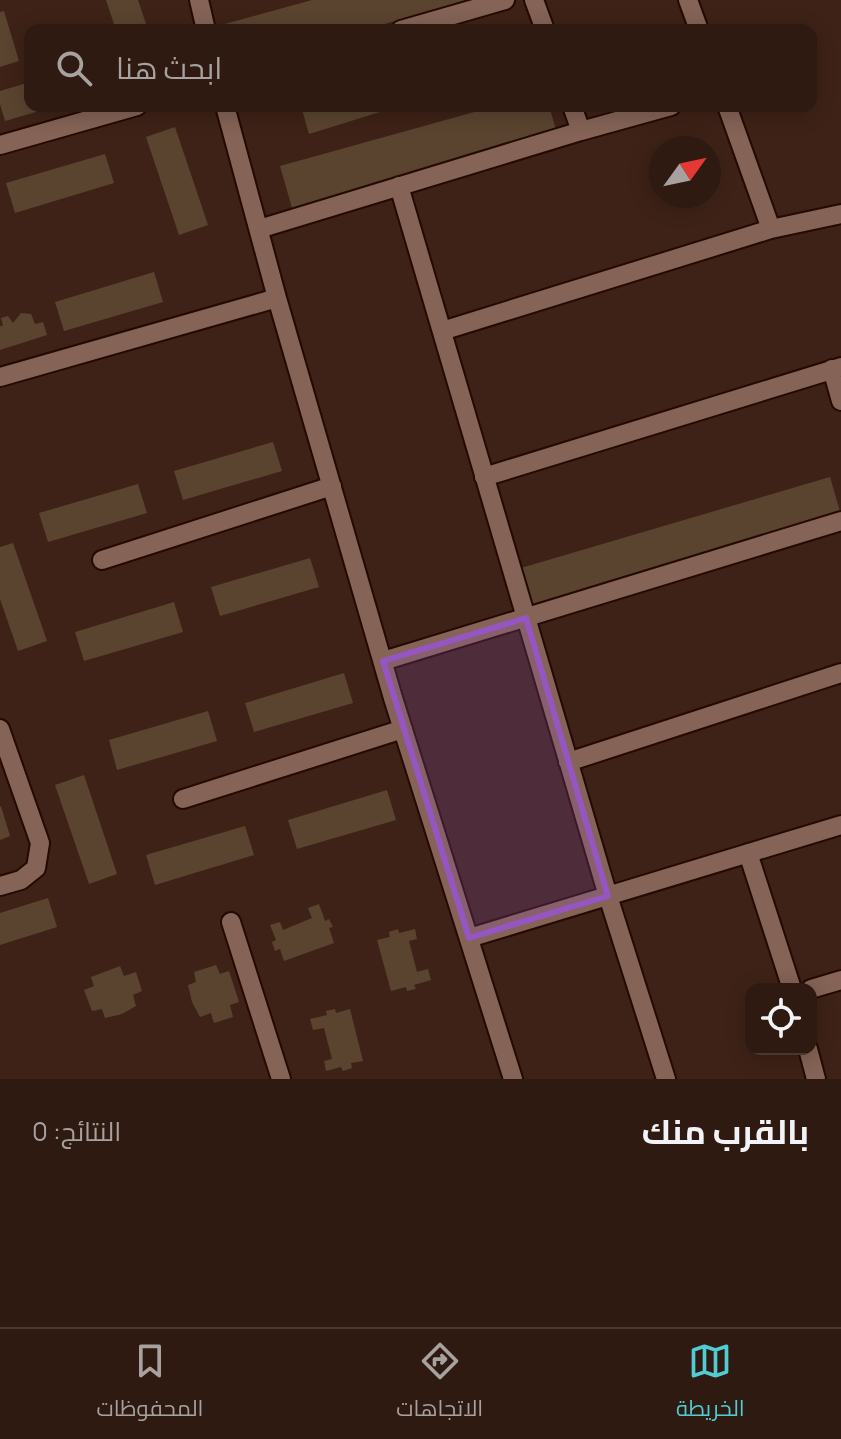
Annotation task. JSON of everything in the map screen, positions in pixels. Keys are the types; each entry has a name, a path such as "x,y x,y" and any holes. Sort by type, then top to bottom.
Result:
{"street":[{"path":"199,0 205,24"},
{"path":"422,24 505,0"},
{"path":"534,0 543,24"},
{"path":"688,0 697,24"},
{"path":"0,145 116,112"},
{"path":"227,112 277,298 403,729 513,1079"},
{"path":"574,112 581,131"},
{"path":"259,229 649,112"},
{"path":"729,112 771,229"},
{"path":"399,186 608,896 666,1079"},
{"path":"442,331 771,229 841,214"},
{"path":"0,377 277,298"},
{"path":"484,477 837,368 841,401"},
{"path":"102,560 332,486"},
{"path":"383,661 841,521"},
{"path":"568,762 841,673"},
{"path":"0,729 40,843 36,868 21,880 0,886"},
{"path":"183,799 403,729"},
{"path":"469,938 841,825"},
{"path":"748,853 790,983"},
{"path":"231,922 281,1079"},
{"path":"817,987 841,980"},
{"path":"810,1055 816,1079"}],"highlighted area":[{"path":"526,618 608,896 469,938 383,661"}],"building":[{"path":"106,0 138,0 146,24 114,24"},
{"path":"312,0 467,0 385,24 225,24"},
{"path":"4,11 19,61 0,67 0,12"},
{"path":"24,84 24,112 36,112 5,121 0,91"},
{"path":"303,112 380,112 309,134"},
{"path":"474,112 551,112 557,133 292,208 280,166"},
{"path":"175,127 208,225 179,235 146,137"},
{"path":"105,154 114,183 15,213 6,183"},
{"path":"154,272 163,302 64,331 55,302"},
{"path":"21,313 31,314 35,324 43,322 47,335 0,350 1,318 8,316 13,323"},
{"path":"273,442 282,471 183,500 174,471"},
{"path":"830,477 841,515 533,611 521,568"},
{"path":"138,484 147,513 48,542 39,513"},
{"path":"13,543 47,641 18,651 0,599 0,547"},
{"path":"310,558 319,587 220,616 211,587"},
{"path":"174,602 183,632 84,661 75,632"},
{"path":"344,673 353,703 254,732 245,703"},
{"path":"208,711 217,741 117,770 109,740"},
{"path":"84,775 117,874 89,884 55,785"},
{"path":"387,790 396,820 297,849 288,820"},
{"path":"0,807 10,836 0,840"},
{"path":"245,826 254,855 155,885 146,855"},
{"path":"48,898 57,927 0,945 0,913"},
{"path":"319,904 325,921 329,919 333,927 329,928 334,943 284,961 280,949 275,951 272,942 276,940 270,925 280,922 283,930 312,918 308,908"},
{"path":"398,929 399,933 415,929 417,939 409,941 417,972 428,969 431,980 414,985 416,989 407,991 406,987 391,991 377,940 390,937 389,932"},
{"path":"216,965 220,974 229,971 239,1002 230,1005 233,1017 214,1023 211,1013 200,1017 188,985 196,982 194,972"},
{"path":"120,966 124,976 136,972 142,991 133,995 136,1006 122,1014 105,1018 102,1009 92,1011 84,990 94,986 91,977"},
{"path":"335,1009 336,1013 350,1009 363,1061 351,1063 352,1068 343,1071 341,1067 326,1071 324,1061 332,1059 324,1028 313,1030 310,1019 327,1015 326,1011"}]}
